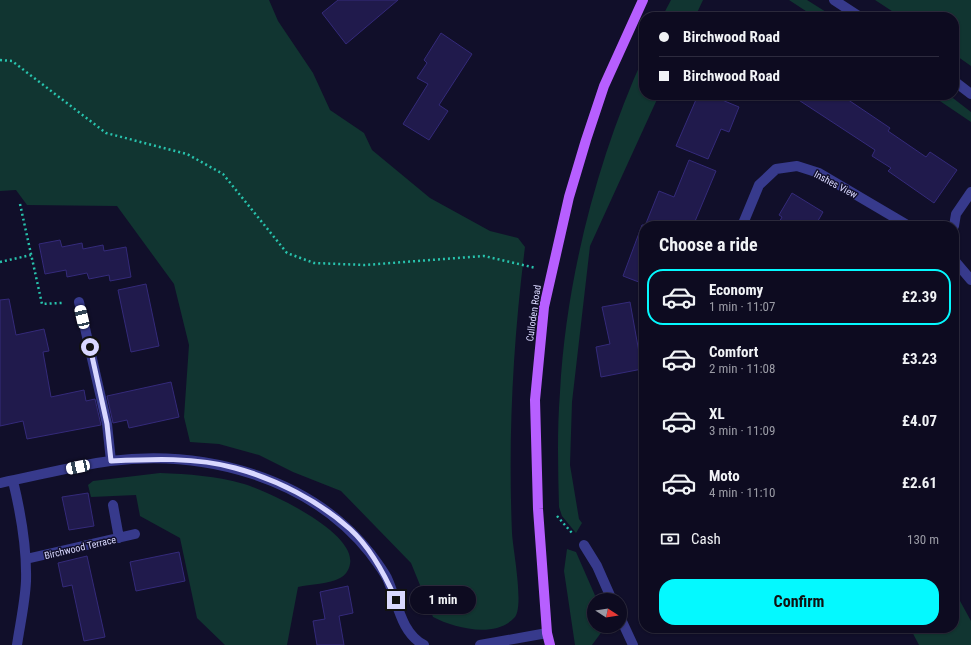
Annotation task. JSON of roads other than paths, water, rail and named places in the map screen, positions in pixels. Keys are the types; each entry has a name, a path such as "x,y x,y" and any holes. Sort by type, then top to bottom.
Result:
{"main road":[{"name":"Culloden Road","path":"550,645 547,633 538,509 535,400 544,307 569,197 586,140 604,86 643,0"}],"street":[{"path":"834,0 852,12"},
{"path":"959,85 971,94"},
{"name":"Inshes View","path":"744,221 759,184 776,170 796,166 819,173 901,221"},
{"path":"955,221 956,214 971,192"},
{"path":"959,266 971,280"},
{"path":"79,302 107,424 111,461"},
{"path":"0,483 111,461 172,460 234,467 261,476 306,498 327,511 351,530 371,554 386,577 403,623 411,636 422,644"},
{"path":"14,481 23,524 26,559 26,582 17,645"},
{"path":"113,506 119,538"},
{"name":"Birchwood Terrace","path":"26,559 135,534"},
{"path":"584,545 597,566 609,593"},
{"path":"627,632 633,645"},
{"path":"480,645 547,633"}]}
